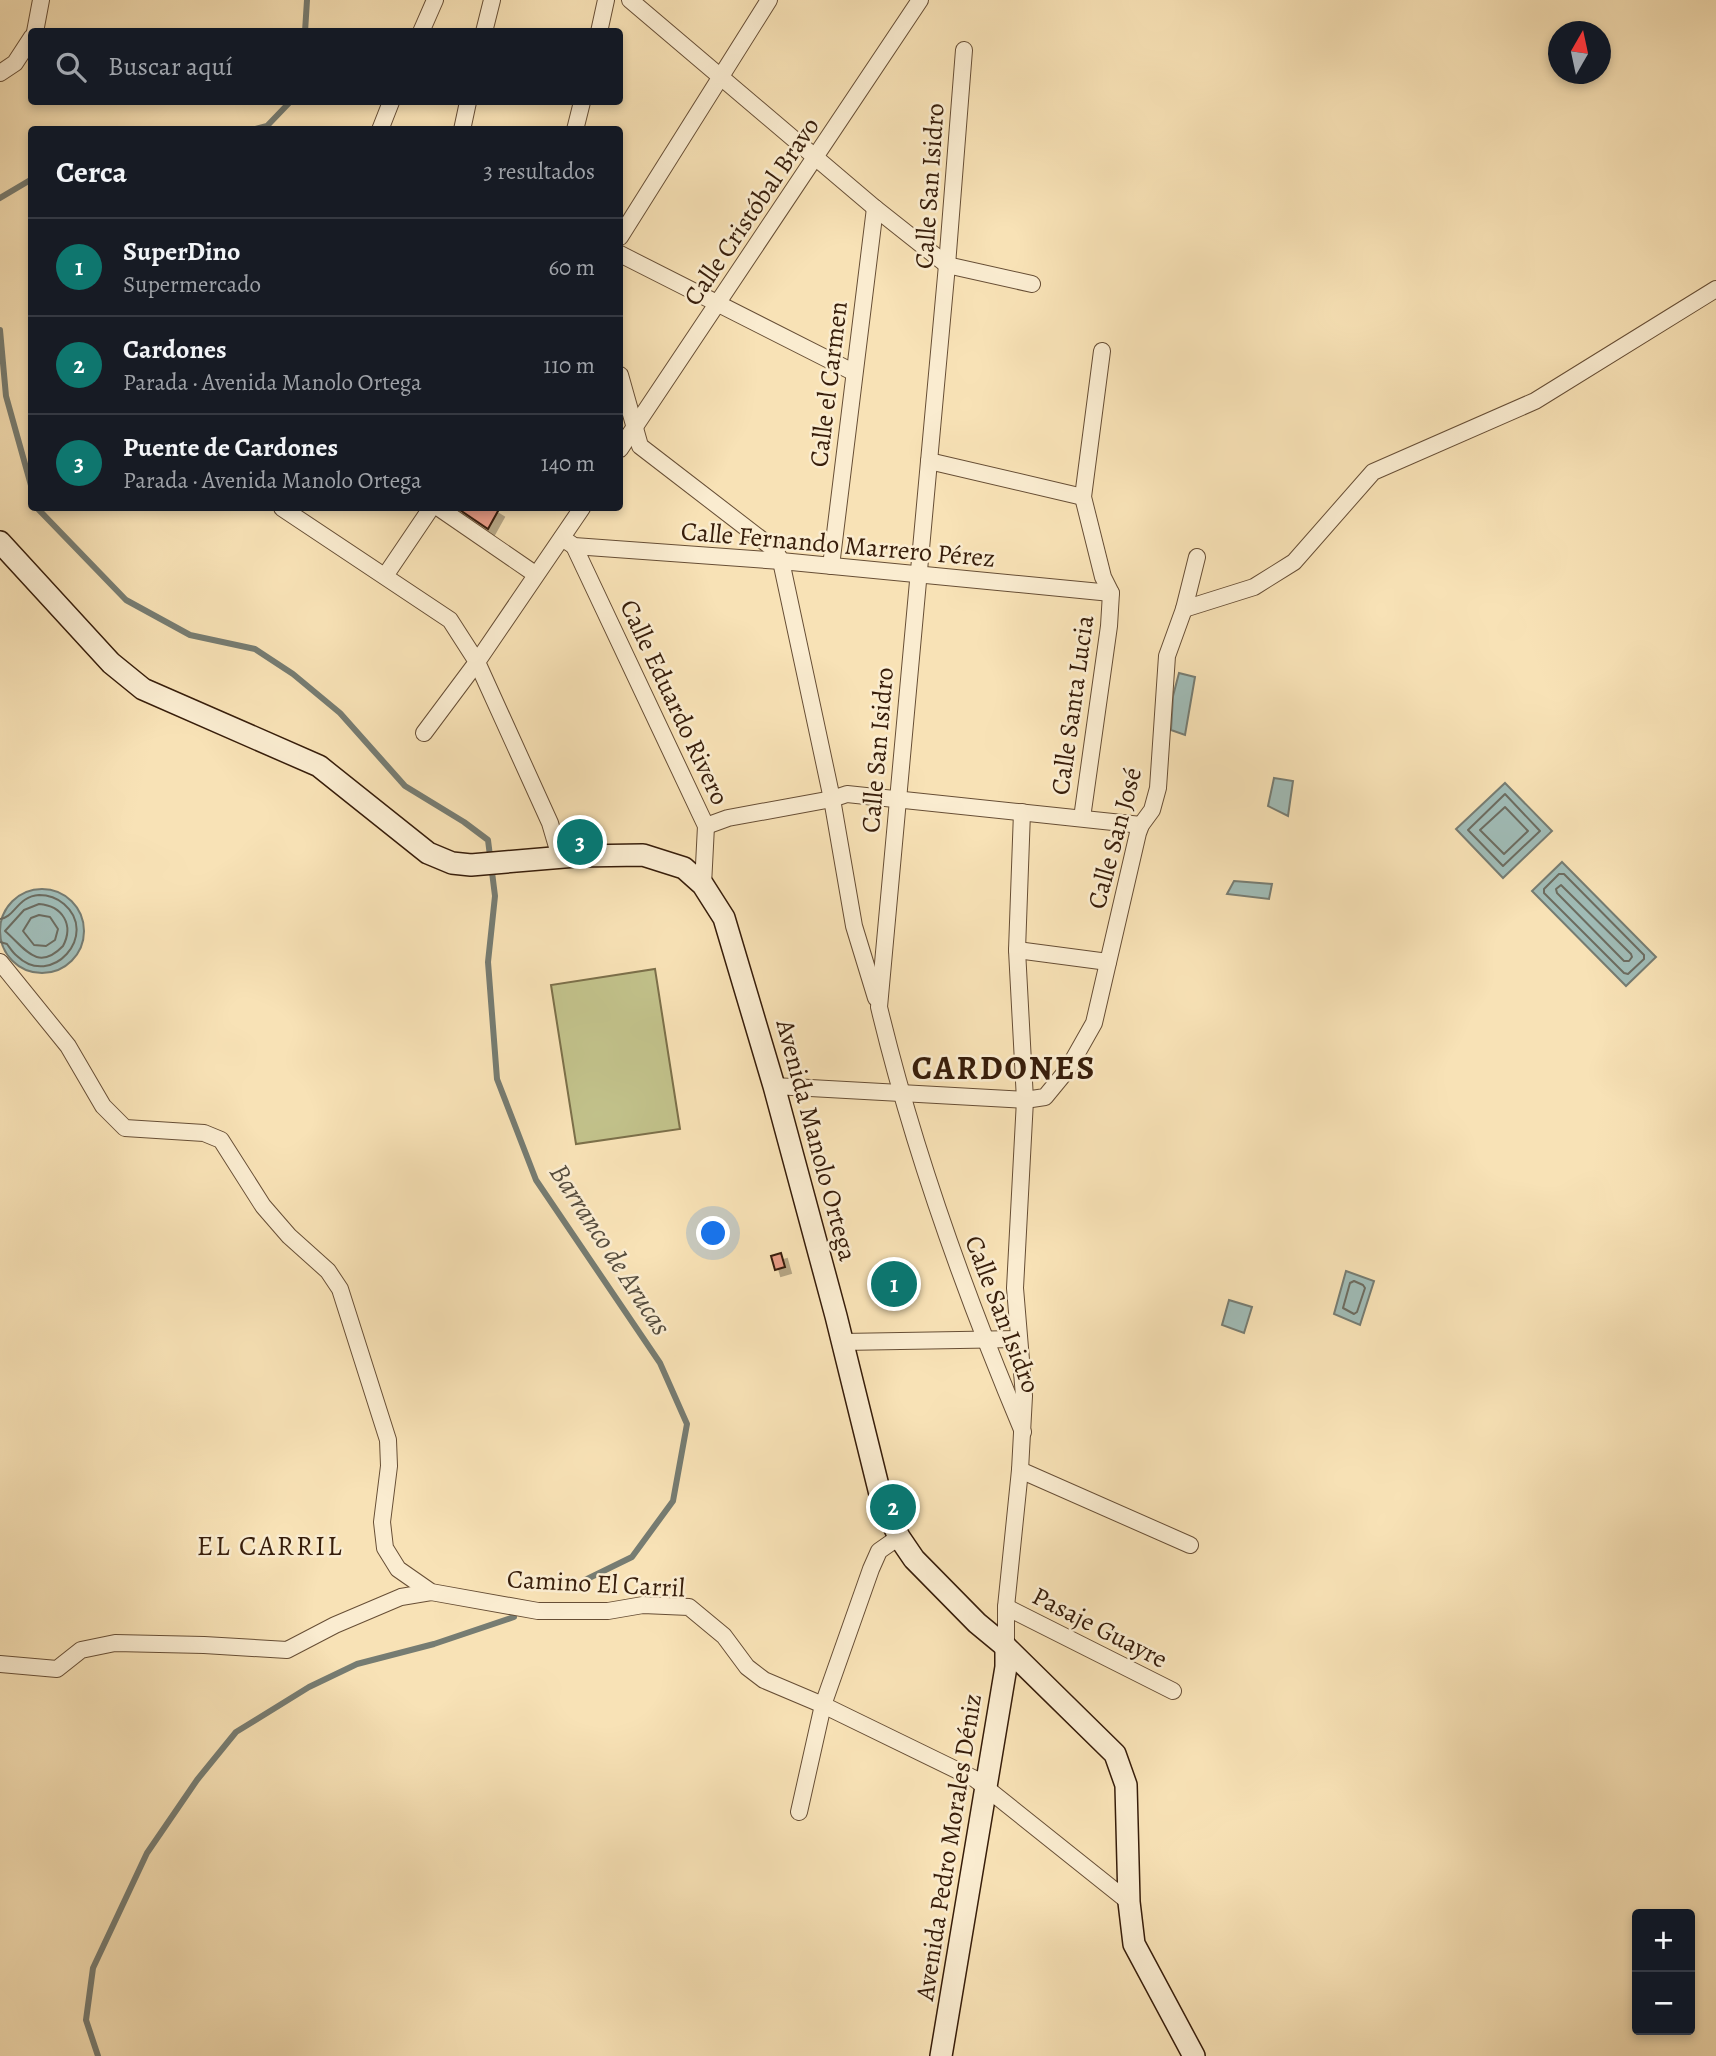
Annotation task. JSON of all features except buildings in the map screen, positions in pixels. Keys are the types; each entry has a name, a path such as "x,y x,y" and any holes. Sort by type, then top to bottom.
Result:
{"street":[{"path":"36,28 41,0"},
{"path":"423,28 435,0"},
{"path":"485,28 492,0"},
{"path":"599,28 606,0"},
{"path":"630,0 719,78 947,265 1032,284"},
{"path":"623,232 769,0"},
{"name":"Calle Cristóbal Bravo","path":"623,444 920,0"},
{"path":"0,73 15,63 28,43"},
{"name":"Calle San Isidro","path":"964,50 879,1007 900,1093 947,1239 1023,1432"},
{"path":"382,126 390,105"},
{"path":"463,126 467,105"},
{"path":"576,126 581,105"},
{"name":"Calle el Carmen","path":"831,566 875,208"},
{"path":"623,256 853,372"},
{"path":"1184,609 1254,587 1294,562 1373,472 1535,401 1716,289"},
{"name":"Calle Santa Lucia","path":"1082,818 1109,626 1111,593 1103,577 1083,497 1102,351"},
{"path":"623,386 640,446 775,550 780,561 832,799 854,926 879,1007"},
{"path":"929,461 1083,497"},
{"path":"288,511 450,620 477,663 550,823 560,856"},
{"path":"385,576 429,511"},
{"path":"443,511 535,574"},
{"path":"424,733 477,663 535,574 568,542 581,511"},
{"name":"Avenida Manolo Ortega","path":"0,542 111,663 143,689 319,766 429,853 452,863 471,865 515,863 560,856 643,855 684,868 703,885 724,918 774,1086 881,1498 900,1537 923,1568 1115,1754 1126,1785 1129,1902 1133,1944 1194,2056"},
{"name":"Calle Fernando Marrero Pérez","path":"568,542 1111,593"},
{"name":"Calle Eduardo Rivero","path":"568,542 706,826 703,885"},
{"name":"Calle San José","path":"1025,1100 1045,1097 1068,1069 1094,1023 1141,825 1152,810 1158,788 1167,656 1184,609 1197,558"},
{"path":"706,826 728,818 847,794 1141,825"},
{"path":"1006,1647 1006,1607 1020,1470 1024,1396 1015,1288 1025,1100 1017,950 1022,812"},
{"path":"1017,950 1108,962"},
{"name":"Camino El Carril","path":"0,962 68,1046 103,1106 125,1128 204,1133 221,1140 263,1206 289,1236 328,1271 340,1289 388,1440 389,1466 382,1522 385,1548 398,1569 431,1592 538,1611 608,1611 643,1605 689,1607 724,1636 747,1667 764,1680 823,1705"},
{"path":"774,1086 1025,1100"},
{"path":"842,1342 1018,1339"},
{"path":"1020,1470 1190,1545"},
{"path":"799,1812 823,1705 871,1569 879,1551 900,1537"},
{"path":"0,1664 57,1669 81,1650 115,1643 287,1650 335,1625 401,1597 431,1592"},
{"name":"Pasaje Guayre","path":"1006,1607 1173,1691"},
{"name":"Avenida Pedro Morales Déniz","path":"941,2056 987,1790 1006,1667 1006,1647"},
{"path":"1000,1703 1015,1689 1042,1682"},
{"path":"823,1705 975,1779 1129,1902"}],"green space":[{"path":"655,969 680,1129 576,1144 551,985"}],"water":[{"path":"1179,673 1195,677 1185,735 1171,730 1173,696"},
{"path":"1274,778 1293,781 1288,816 1268,806"},
{"path":"1505,783 1552,831 1503,878 1456,829"},
{"path":"1562,862 1656,957 1626,986 1532,891"},
{"path":"1234,881 1272,884 1269,899 1227,894"},
{"path":"34,889 50,889 66,896 77,907 84,923 81,947 72,961 50,973 34,973 18,966 7,955 0,939 0,923 7,907 18,896"},
{"path":"1346,1271 1374,1281 1360,1325 1334,1314"},
{"path":"1229,1300 1252,1307 1244,1333 1222,1325"}],"waterway":[{"name":"Barranco de Arucas","path":"305,28 307,0"},
{"name":"Barranco de Arucas","path":"267,126 287,105"},
{"name":"Barranco de Arucas","path":"0,198 28,181"},
{"name":"Barranco de Arucas","path":"0,330 6,396 28,475"},
{"name":"Barranco de Arucas","path":"40,511 126,600 190,635 255,649 293,674 340,713 405,786 488,840 495,896 488,962 497,1079 536,1180 660,1363 687,1424 673,1501 632,1557 585,1580"},
{"name":"Barranco de Arucas","path":"98,2056 86,2020 93,1968 147,1853 197,1780 236,1732 309,1687 357,1664 434,1644 514,1617"}],"place":[{"name":"Puente de Cardones","path":"580,842"},
{"name":"SuperDino","path":"894,1284"},
{"name":"Cardones","path":"893,1507"}],"district":[{"name":"CARDONES","path":"1004,1067"},
{"name":"EL CARRIL","path":"270,1545"}]}
